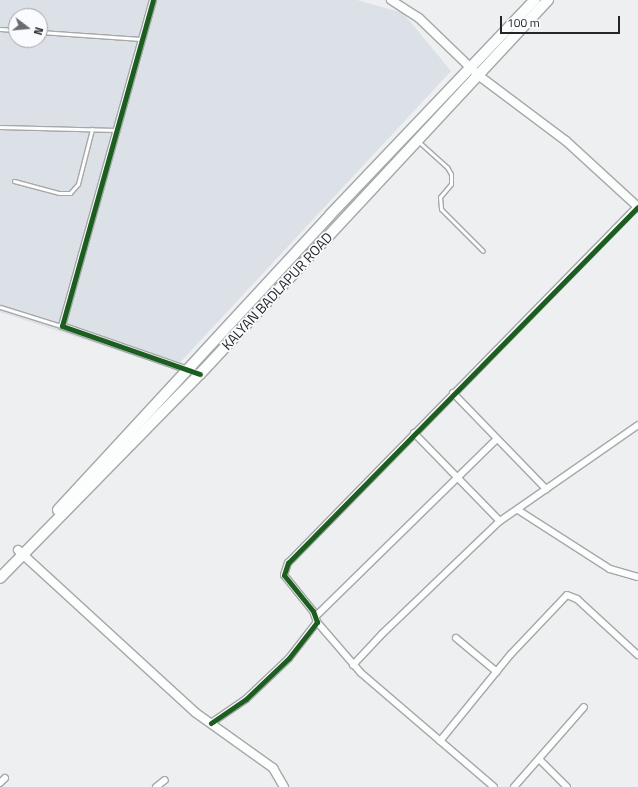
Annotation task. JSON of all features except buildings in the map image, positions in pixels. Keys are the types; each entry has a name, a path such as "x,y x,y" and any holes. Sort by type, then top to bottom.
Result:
{"main road":[{"name":"KALYAN BADLAPUR ROAD","path":"0,568 21,552 200,374 417,141 535,0"},
{"name":"KALYAN BADLAPUR ROAD","path":"0,578 21,552 330,215 548,0"}],"street":[{"path":"153,0 62,326 200,374"},
{"path":"391,0 419,18 474,72 566,141 638,206 414,433 284,570 287,580 353,666 494,787"},
{"path":"453,393 546,489"},
{"path":"353,666 382,634 500,521 518,510 638,425"},
{"path":"414,433 500,521"},
{"path":"211,723 246,699 290,658 316,619 497,439"},
{"path":"518,510 610,569 638,577"},
{"path":"21,552 196,713 273,768 282,786"},
{"path":"440,741 496,672 564,596 570,594 638,655"},
{"path":"456,638 496,672"},
{"path":"514,787 540,760 584,707"},
{"path":"540,760 567,787"},
{"path":"0,783 5,778"},
{"path":"156,787 165,780"}],"lane":[{"path":"48,33 141,39"},
{"path":"0,127 117,130"},
{"path":"14,181 59,193 70,193 78,184 92,129"},
{"path":"417,141 447,167 451,174 451,184 440,197 441,209 483,251"},
{"path":"0,307 62,326"}],"shaded area":[{"path":"0,0 357,0 403,13 451,71 174,369 0,312"}],"cycle path":[{"path":"153,0 62,326 200,374"},
{"path":"211,723 246,699 289,658 317,622 313,611 284,575 288,563 638,207"}]}
